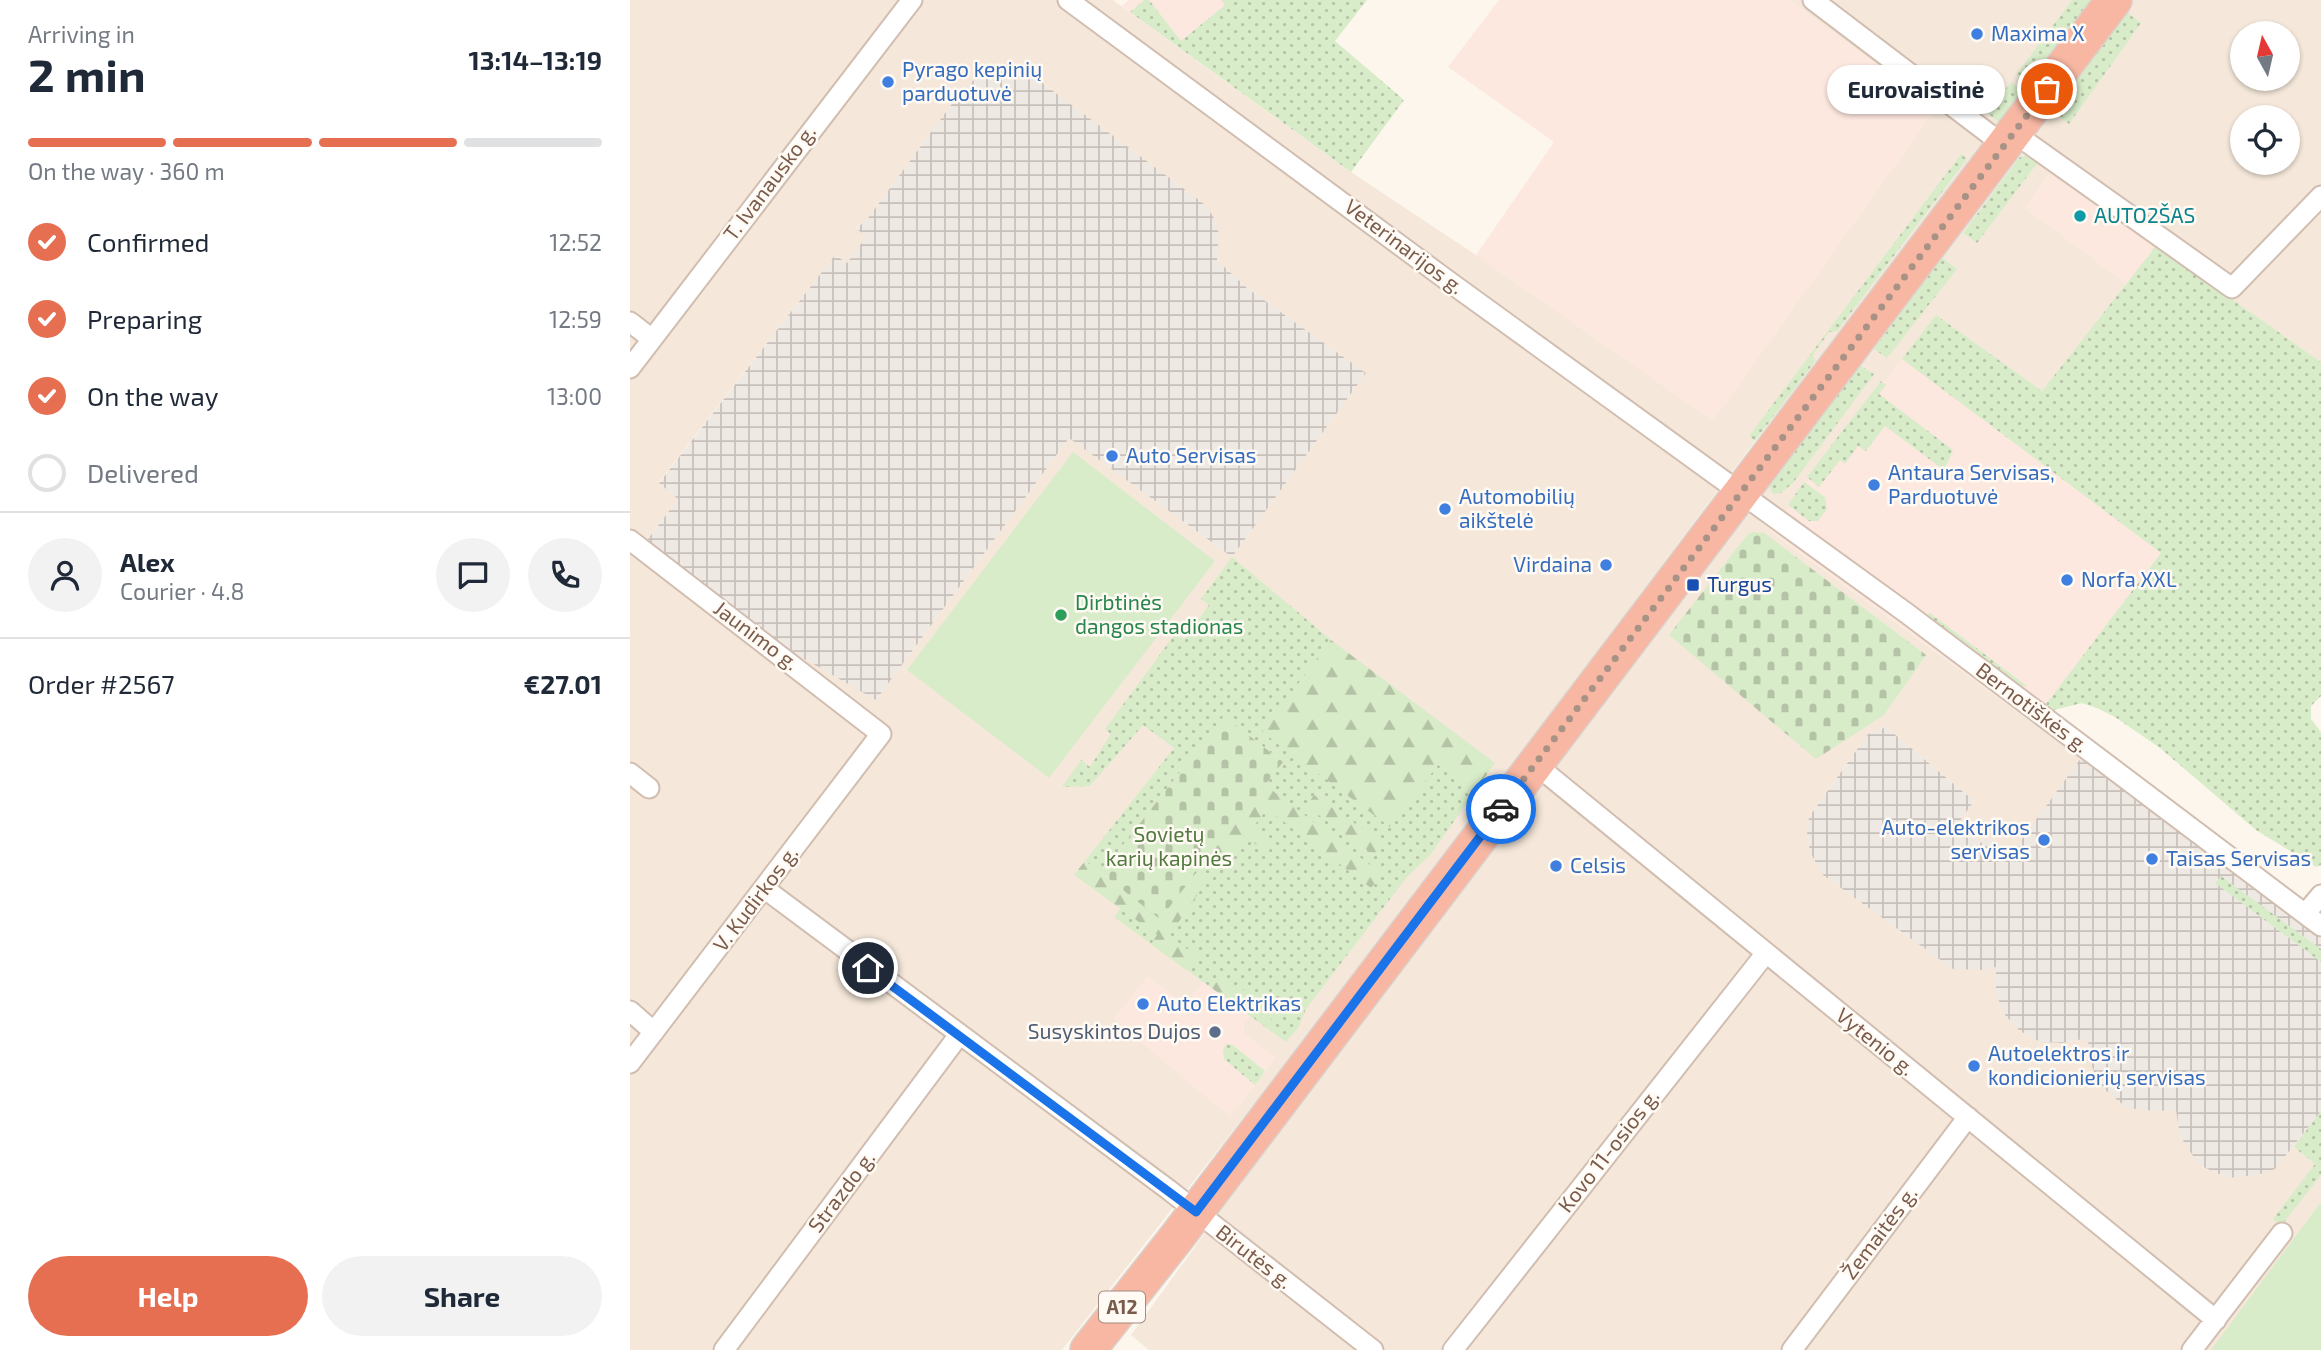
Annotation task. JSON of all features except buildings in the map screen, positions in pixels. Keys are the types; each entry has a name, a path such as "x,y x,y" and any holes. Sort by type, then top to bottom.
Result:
{"highway":[{"name":"A12","path":"1088,1350 1196,1212 2114,0"}],"street":[{"name":"T. Ivanausko g.","path":"630,368 912,0"},
{"name":"Veterinarijos g.","path":"1068,0 1451,283 1742,491"},
{"path":"1813,0 2009,139 2232,288 2321,196"},
{"path":"630,322 652,339"},
{"name":"Bernotiškės g.","path":"1742,491 2313,920"},
{"name":"Jaunimo g.","path":"630,540 881,734"},
{"name":"V. Kudirkos g.","path":"630,1063 881,734"},
{"name":"Vytenio g.","path":"1535,764 2216,1320"},
{"path":"630,773 649,788"},
{"name":"Birutės g.","path":"765,889 1196,1212 1373,1350"},
{"path":"2313,920 2321,895"},
{"name":"Kovo 11-osios g.","path":"1453,1350 1766,953"},
{"path":"630,1011 654,1032"},
{"name":"Strazdo g.","path":"724,1350 959,1035"},
{"name":"Žemaitės g.","path":"1792,1350 1968,1117"},
{"path":"2192,1350 2282,1233"}],"shaded area":[{"path":"630,0 1113,0 1351,172 1476,255 1713,420 1935,109 1789,0 2094,0 1888,273 1755,441 1344,988 1062,1350 630,1350","holes":["1000,71 1019,72 1037,79 1203,203 1216,224 1217,260 1247,288 1366,373 1232,557 1069,438 876,700 645,543 678,499 659,482 835,255 847,263 868,236 856,228 868,218 962,90","1147,977 1185,1005 1249,1016 1244,1023 1244,1034 1275,1058 1246,1096"]},
{"path":"1129,0 1242,0 1184,51 1122,6"},
{"path":"1499,0 1789,0 1936,108 1713,421 1476,255 1554,142 1448,67"},
{"path":"2132,0 2321,0 2321,362 2052,170 2025,208 2127,284 2042,391 1770,531 2081,758 2011,855 1986,838 1981,844 1956,825 1974,801 1886,727 1868,734 1809,817 1823,875 1953,969 1996,967 2020,1031 2040,1042 2063,1043 2088,1038 2089,1058 2156,1111 2176,1109 2180,1136 2200,1165 2228,1178 2275,1169 2321,1111 2321,1350 1149,1350 1131,1335 1263,1153"},
{"path":"1000,71 1019,72 1037,79 1203,203 1213,216 1219,233 1217,260 1247,288 1366,373 1232,557 1069,438 876,700 752,629 645,543 678,499 659,483 835,255 847,263 867,236 856,229 868,218 962,90 974,80"},
{"path":"2052,170 2156,246 2127,284 2025,208"},
{"path":"1902,359 2162,553 2032,722 1770,531"},
{"path":"1886,727 1974,801 1957,825 1981,843 1986,837 2011,854 2081,758 2321,939 2321,1111 2275,1169 2257,1175 2228,1178 2199,1165 2180,1136 2176,1110 2127,1108 2099,1085 2089,1058 2088,1038 2063,1043 2040,1042 2020,1031 2005,1015 1996,994 1996,967 1984,970 1953,969 1823,875 1810,852 1807,834 1809,817 1868,734"},
{"path":"1147,977 1185,1005 1202,982 1204,983 1249,1015 1244,1023 1244,1034 1276,1058 1265,1071 1233,1045 1224,1059 1255,1085 1230,1117 1114,1019"}],"green space":[{"path":"1144,0 1149,0 1181,41 1225,5 1221,0 1367,0 1335,41 1404,100 1351,172 1130,12"},
{"path":"2072,0 2092,0 2028,85 2016,75"},
{"path":"2125,11 2141,23 2069,124 2052,111"},
{"path":"2011,82 2023,91 1999,122 1987,113"},
{"path":"1961,154 1967,159 1837,331 1829,332 1813,355 1815,361 1755,441 1749,436"},
{"path":"2030,155 2039,161 1977,243 1963,233 2020,157"},
{"path":"2156,246 2321,362 2321,696 2311,706 2311,719 2321,732 2321,865 2316,867 2256,830 2160,748 2115,717 2082,703 2054,710 2046,704 2161,553 1902,359 1936,315 2042,391"},
{"path":"1942,258 1957,269 1887,358 1874,349"},
{"path":"1859,365 1874,374 1793,483 1781,493 1773,494 1769,485"},
{"path":"1881,381 1886,385 1879,394 1953,450 1944,470 1885,426 1866,451 1858,446 1845,464 1840,460 1819,487 1807,477"},
{"name":"Dirbtinės dangos stadionas","path":"1073,452 1215,561 1049,778 907,670"},
{"path":"1804,482 1825,497 1827,509 1818,521 1809,521 1788,505"},
{"path":"1764,533 1926,655 1884,715 1816,759 1669,635 1748,534"},
{"path":"1232,557 1331,640 1263,732 1438,764 1475,791 1431,854 1406,878 1306,1009 1298,1028 1286,1042 1114,917 1130,895 1160,918 1283,762 1224,716 1101,873 1085,861 1174,748 1143,725 1090,786 1062,787 1081,760 1090,767 1111,734 1105,729 1175,634 1184,639 1209,605 1201,599"},
{"path":"1930,613 2027,686 2014,687 1925,619"},
{"path":"1331,640 1495,763 1475,791 1438,765 1390,827 1262,732"},
{"name":"Sovietų karių kapinės","path":"1224,716 1283,762 1160,919 1101,873"},
{"path":"1265,785 1382,874 1371,888 1267,809 1254,826 1275,842 1267,853 1245,836 1226,861 1213,851"},
{"path":"1314,795 1383,843 1374,855 1306,806"},
{"path":"1085,861 1160,919 1198,871 1209,878 1169,936 1197,956 1186,970 1151,944 1157,935 1074,875"},
{"path":"2221,876 2321,949 2321,962 2215,883"},
{"path":"1220,977 1251,994 1273,1017 1266,1027 1212,988"},
{"path":"1226,1044 1233,1045 1265,1071 1255,1085 1224,1059 1223,1050"},
{"path":"2321,1111 2321,1175 2281,1226 2273,1219 2315,1164 2294,1147"},
{"path":"2321,1202 2321,1350 2211,1350"}],"way so far":[{"path":"1501,809 2047,89"}],"place":[{"name":"Maxima X","path":"1977,34"},
{"name":"Pyrago kepinių parduotuvė","path":"888,82"},
{"name":"Eurovaistinė","path":"2047,89"},
{"name":"AUTO2ŠAS","path":"2080,216"},
{"name":"Auto Servisas","path":"1112,456"},
{"name":"Antaura Servisas, Parduotuvė","path":"1874,485"},
{"name":"Automobilių aikštelė","path":"1445,509"},
{"name":"Virdaina","path":"1606,565"},
{"name":"Norfa XXL","path":"2067,580"},
{"name":"Turgus","path":"1693,585"},
{"name":"Dirbtinės dangos stadionas","path":"1061,615"},
{"name":"Auto-elektrikos servisas","path":"2044,840"},
{"name":"Taisas Servisas","path":"2152,859"},
{"name":"Celsis","path":"1556,866"},
{"name":"Auto Elektrikas","path":"1143,1004"},
{"name":"Susyskintos Dujos","path":"1215,1032"},
{"name":"Autoelektros ir kondicionierių servisas","path":"1974,1066"}],"route":[{"path":"868,968 1196,1212 1501,809"}]}
